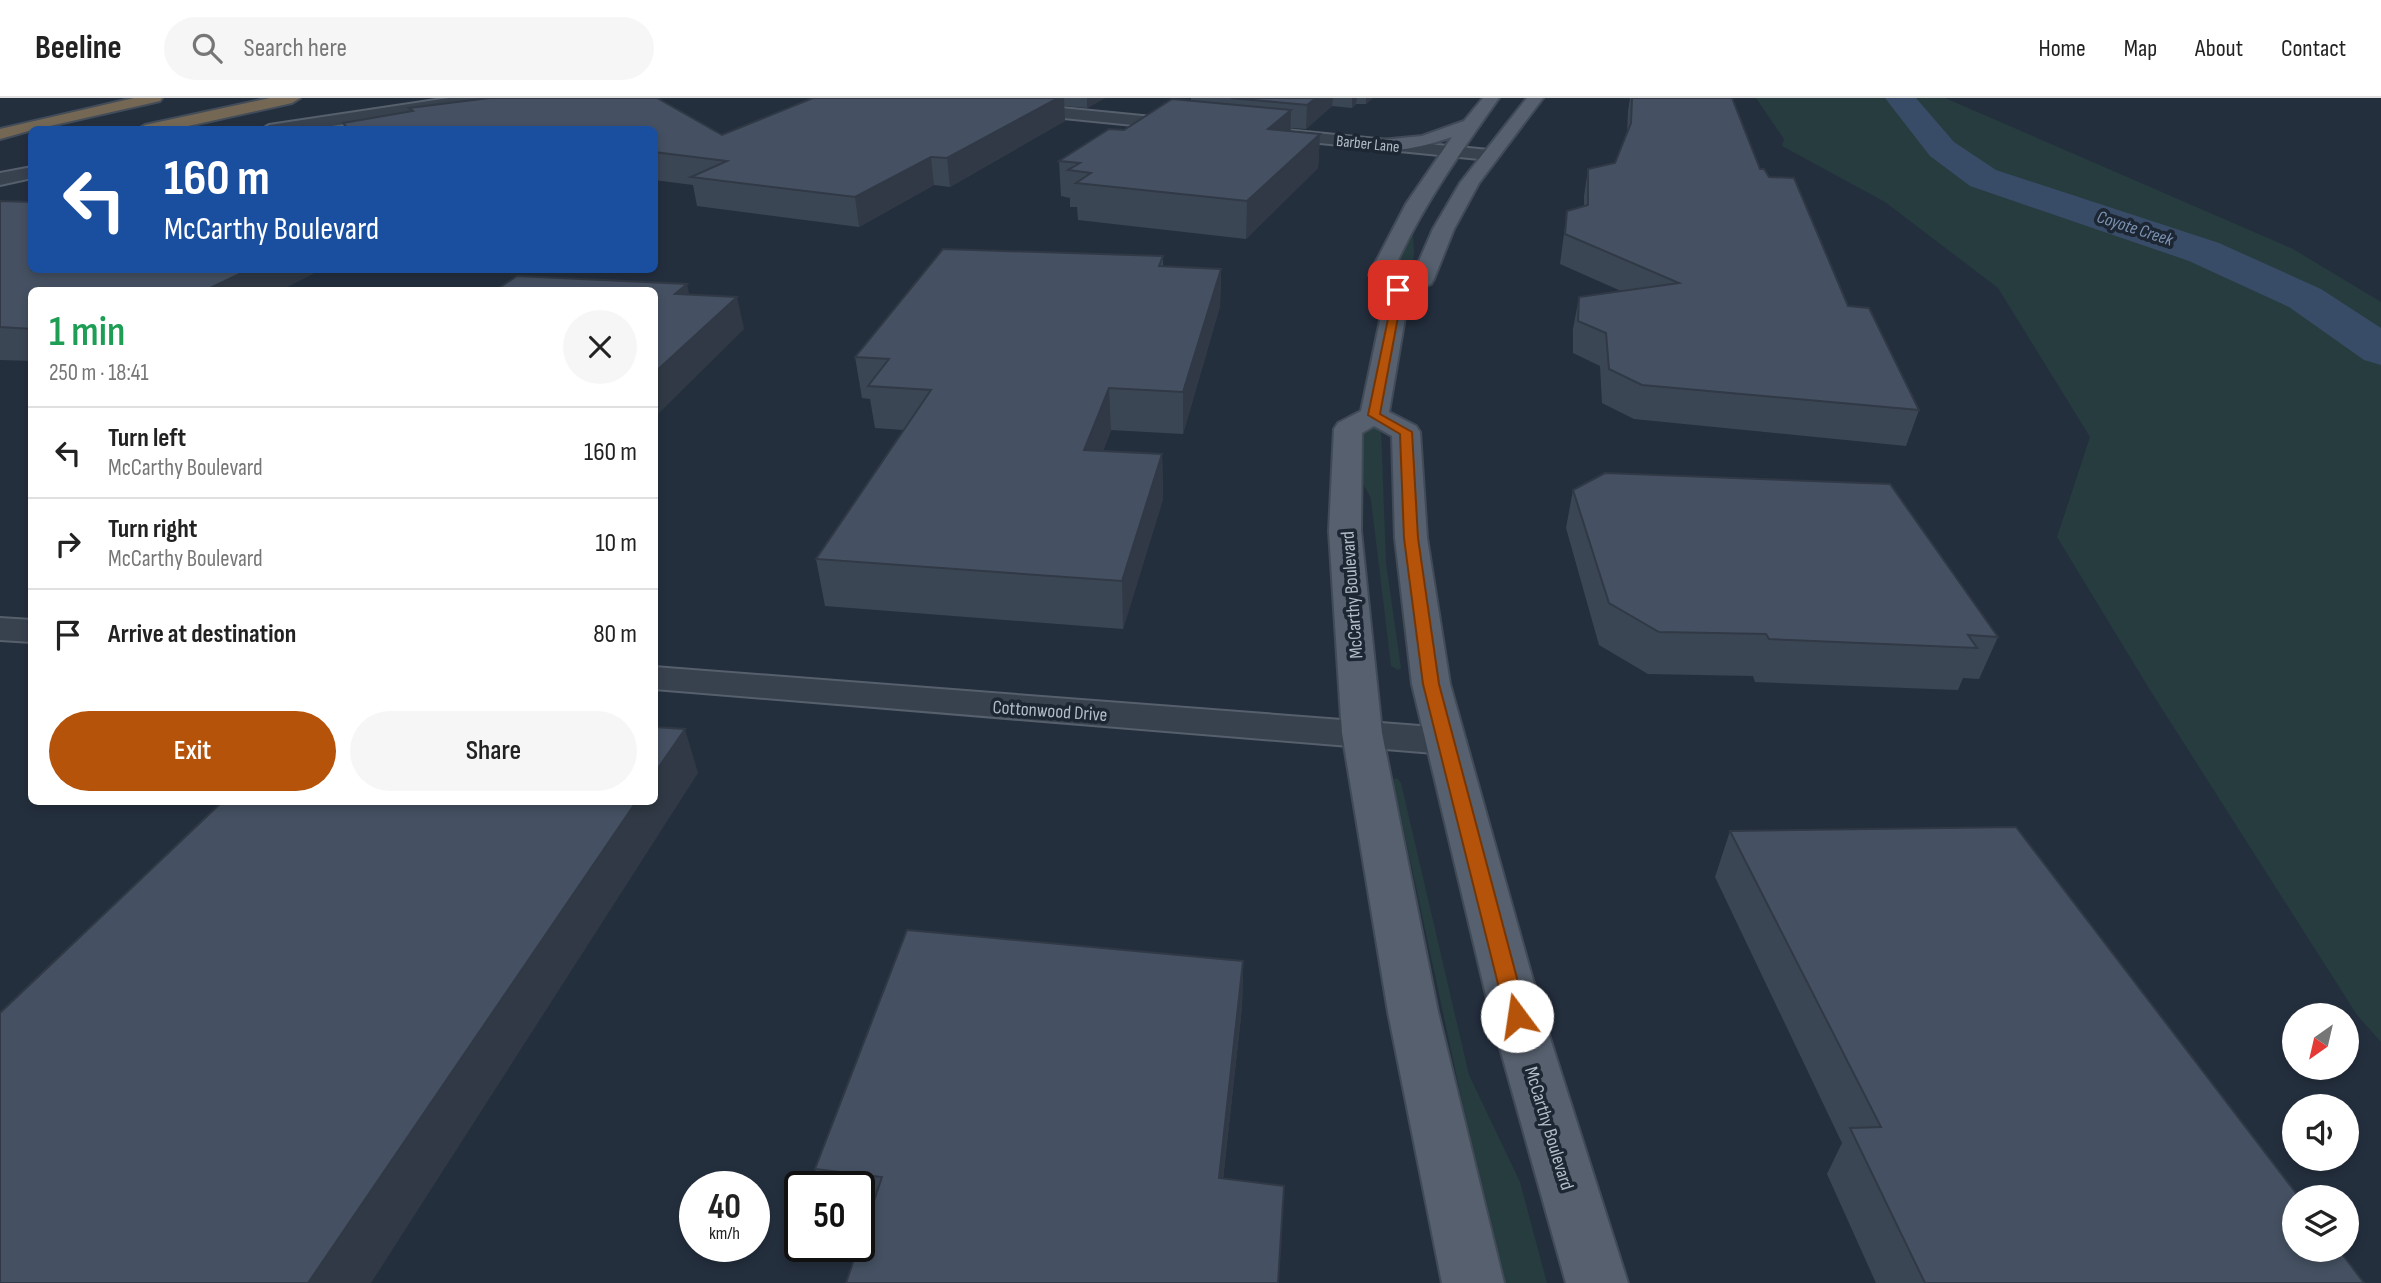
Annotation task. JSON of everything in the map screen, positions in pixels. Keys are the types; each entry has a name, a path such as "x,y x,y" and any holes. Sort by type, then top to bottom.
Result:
{"highway":[{"path":"0,122 107,98"},
{"path":"146,126 258,98"},
{"path":"163,126 292,98"},
{"path":"89,126 161,103"},
{"path":"42,126 161,103"},
{"path":"0,134 28,129"},
{"path":"0,148 26,148"},
{"path":"0,161 26,148"}],"main road":[{"path":"1398,290 1380,275 1402,228 1447,152 1491,98"},
{"path":"1398,290 1423,279 1441,231 1489,155 1535,98"},
{"path":"1381,145 1424,141 1469,125"},
{"path":"1374,415 1398,290"},
{"name":"McCarthy Boulevard","path":"1473,1283 1413,1013 1362,733 1345,531 1348,429 1374,415 1406,432 1411,538 1431,684 1517,1016 1597,1283"}],"street":[{"path":"295,126 481,98"},
{"path":"912,98 1206,127"},
{"path":"996,106 1012,98"},
{"name":"Barber Lane","path":"1247,131 1489,155"},
{"path":"0,179 28,173"},
{"path":"0,629 28,631"},
{"name":"Cottonwood Drive","path":"658,678 1446,741"}],"green space":[{"path":"1756,98 1945,98 2293,249 2381,302 2381,1042 2359,1017 2359,1003 2349,1003 2150,690 2057,537 2090,437 1998,288 1885,202 1782,146 1784,139"},
{"path":"1454,162 1413,233 1414,255 1407,278 1390,276 1404,239"},
{"path":"1364,426 1381,428 1386,563 1401,668 1398,670 1391,666 1371,500 1358,473 1358,452"},
{"path":"1397,778 1401,783 1469,1075 1520,1182 1547,1283 1501,1283 1393,780"}],"building":[{"path":"489,98 657,98 722,135 813,98 1058,98 947,158 931,157 855,197 691,177 727,161 658,152 658,126 346,126 343,123 413,111 409,108"},
{"path":"1231,98 1316,98 1307,105"},
{"path":"1632,98 1732,98 1760,169 1764,169 1769,177 1794,178 1848,306 1869,308 1919,410 1642,385 1609,369 1606,333 1578,321 1579,297 1679,283 1565,234 1567,211 1588,205 1588,169 1615,163 1631,123"},
{"path":"1172,99 1291,110 1268,129 1320,134 1247,201 1076,183 1091,173 1068,170 1080,163 1059,161 1109,129 1124,130"},
{"path":"0,201 28,202 28,273 242,273 212,287 28,287 28,329 0,327"},
{"path":"943,249 1163,256 1159,266 1221,269 1183,392 1109,388 1084,450 1162,454 1122,581 816,559 931,390 868,386 889,359 855,357"},
{"path":"517,276 687,284 675,294 737,297 658,369 658,287 500,287"},
{"path":"1605,473 1890,484 1998,637 1968,635 1977,648 1769,639 1766,634 1659,632 1609,603 1573,490"},
{"path":"658,727 685,729 658,768"},
{"path":"219,805 634,805 308,1283 0,1283 0,1013"},
{"path":"2016,827 2290,1185 2282,1185 2282,1262 2348,1262 2364,1283 1925,1283 1850,1128 1881,1127 1730,831"},
{"path":"907,930 1243,961 1219,1178 1284,1186 1278,1283 846,1283 853,1262 875,1262 875,1198 882,1177 875,1176 875,1171 815,1169"}],"waterway":[{"name":"Coyote Creek","path":"1900,98 1942,149 1983,178 2204,252 2305,298 2381,350"}],"route":[{"path":"1398,290 1374,415 1406,432 1411,538 1431,684 1517,1016"}]}
